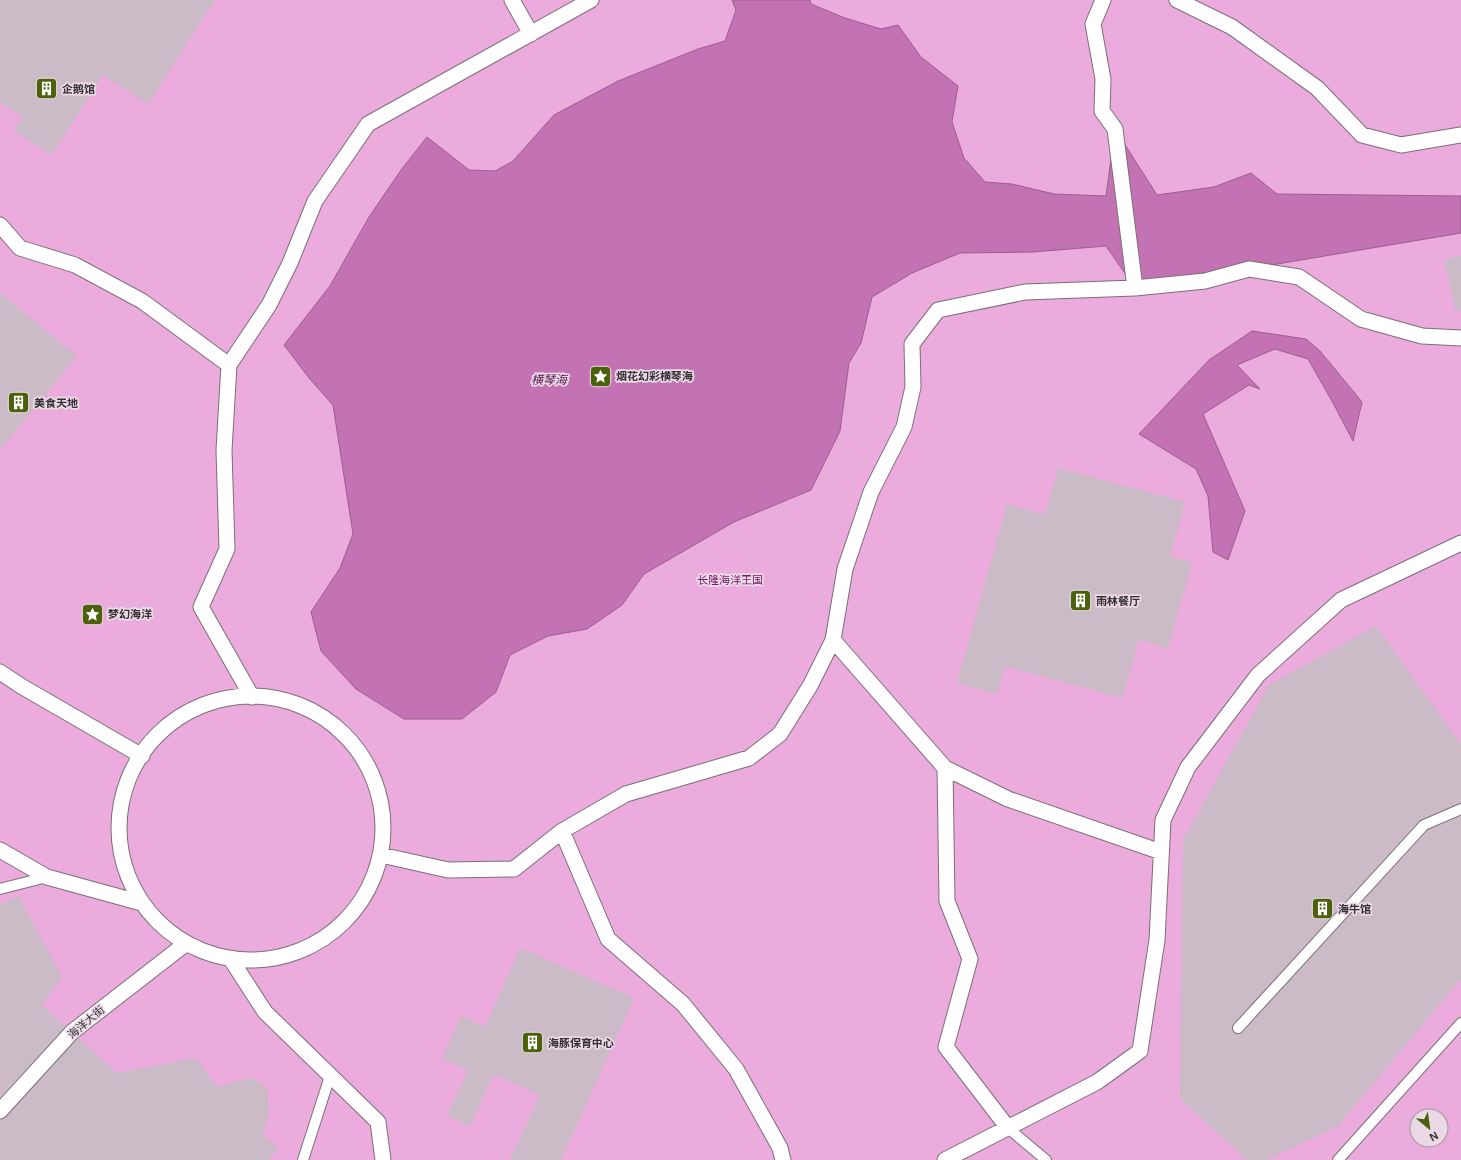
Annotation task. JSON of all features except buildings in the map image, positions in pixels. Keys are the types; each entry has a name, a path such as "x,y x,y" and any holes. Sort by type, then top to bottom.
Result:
{"street":[{"path":"512,0 531,34"},
{"path":"252,697 202,607 227,549 224,450 229,365 269,305 290,263 315,201 368,124 591,0"},
{"path":"1103,0 1093,24 1103,79 1102,111 1116,129 1135,288"},
{"path":"1177,0 1232,27 1317,88 1362,136 1401,145 1461,135"},
{"path":"0,225 20,248 75,265 142,301 229,365"},
{"path":"382,855 448,870 514,869 562,831 626,794 750,758 780,734 810,686 833,640 845,569 854,541 871,492 904,427 914,387 912,344 938,310 1025,292 1135,288 1204,282 1249,269 1299,277 1361,319 1422,336 1461,338"},
{"path":"945,1160 1096,1082 1140,1051 1156,940 1163,820 1188,767 1258,675 1341,600 1461,543"},
{"path":"833,640 945,768 1008,799 1161,852"},
{"path":"0,672 21,686 142,756"},
{"path":"276,697 324,716 362,754 382,802 382,855 362,901 328,937 283,958 232,961 184,945 138,902 117,842 126,778 142,756 165,726 223,698 276,697"},
{"path":"945,768 947,901 970,959 946,1047 1008,1128"},
{"path":"562,831 608,939 683,1004 736,1069 780,1148 783,1160"},
{"path":"0,850 47,877 138,902"},
{"name":"海洋大街","path":"0,1111 72,1032 184,945"},
{"path":"232,961 265,1012 378,1122 383,1160"}],"lane":[{"path":"1238,1028 1424,825 1461,809"},
{"path":"0,889 47,877"},
{"path":"1338,1160 1461,1023"},
{"path":"303,1160 330,1076"},
{"path":"1008,1128 1046,1160"}],"green space":[{"name":"长隆海洋王国","path":"0,0 1461,0 1461,1160 0,1160"}],"water":[{"name":"横琴海","path":"732,0 810,0 811,4 845,18 881,29 898,25 921,57 958,86 952,122 964,158 985,182 1012,184 1054,194 1106,196 1115,129 1157,195 1214,187 1251,173 1277,194 1461,196 1461,233 1135,288 1106,246 1033,252 960,253 912,273 872,297 861,343 849,363 840,431 811,490 734,522 644,574 622,605 587,629 548,636 510,655 496,692 462,719 404,719 356,689 321,651 311,612 340,568 353,534 333,405 309,378 284,345 330,286 369,217 401,170 427,137 469,170 495,171 513,161 554,115 618,81 698,49 725,41 736,10"},
{"path":"1252,331 1306,339 1320,351 1362,402 1353,441 1308,359 1275,349 1237,365 1260,389 1249,385 1203,414 1245,511 1228,560 1213,552 1208,496 1196,469 1139,434 1209,360"}],"place":[{"name":"企鹅馆","path":"47,89"},
{"name":"烟花幻彩横琴海","path":"601,376"},
{"name":"美食天地","path":"19,403"},
{"name":"雨林餐厅","path":"1081,601"},
{"name":"梦幻海洋","path":"93,614"},
{"name":"海牛馆","path":"1322,909"},
{"name":"海豚保育中心","path":"532,1043"}]}
